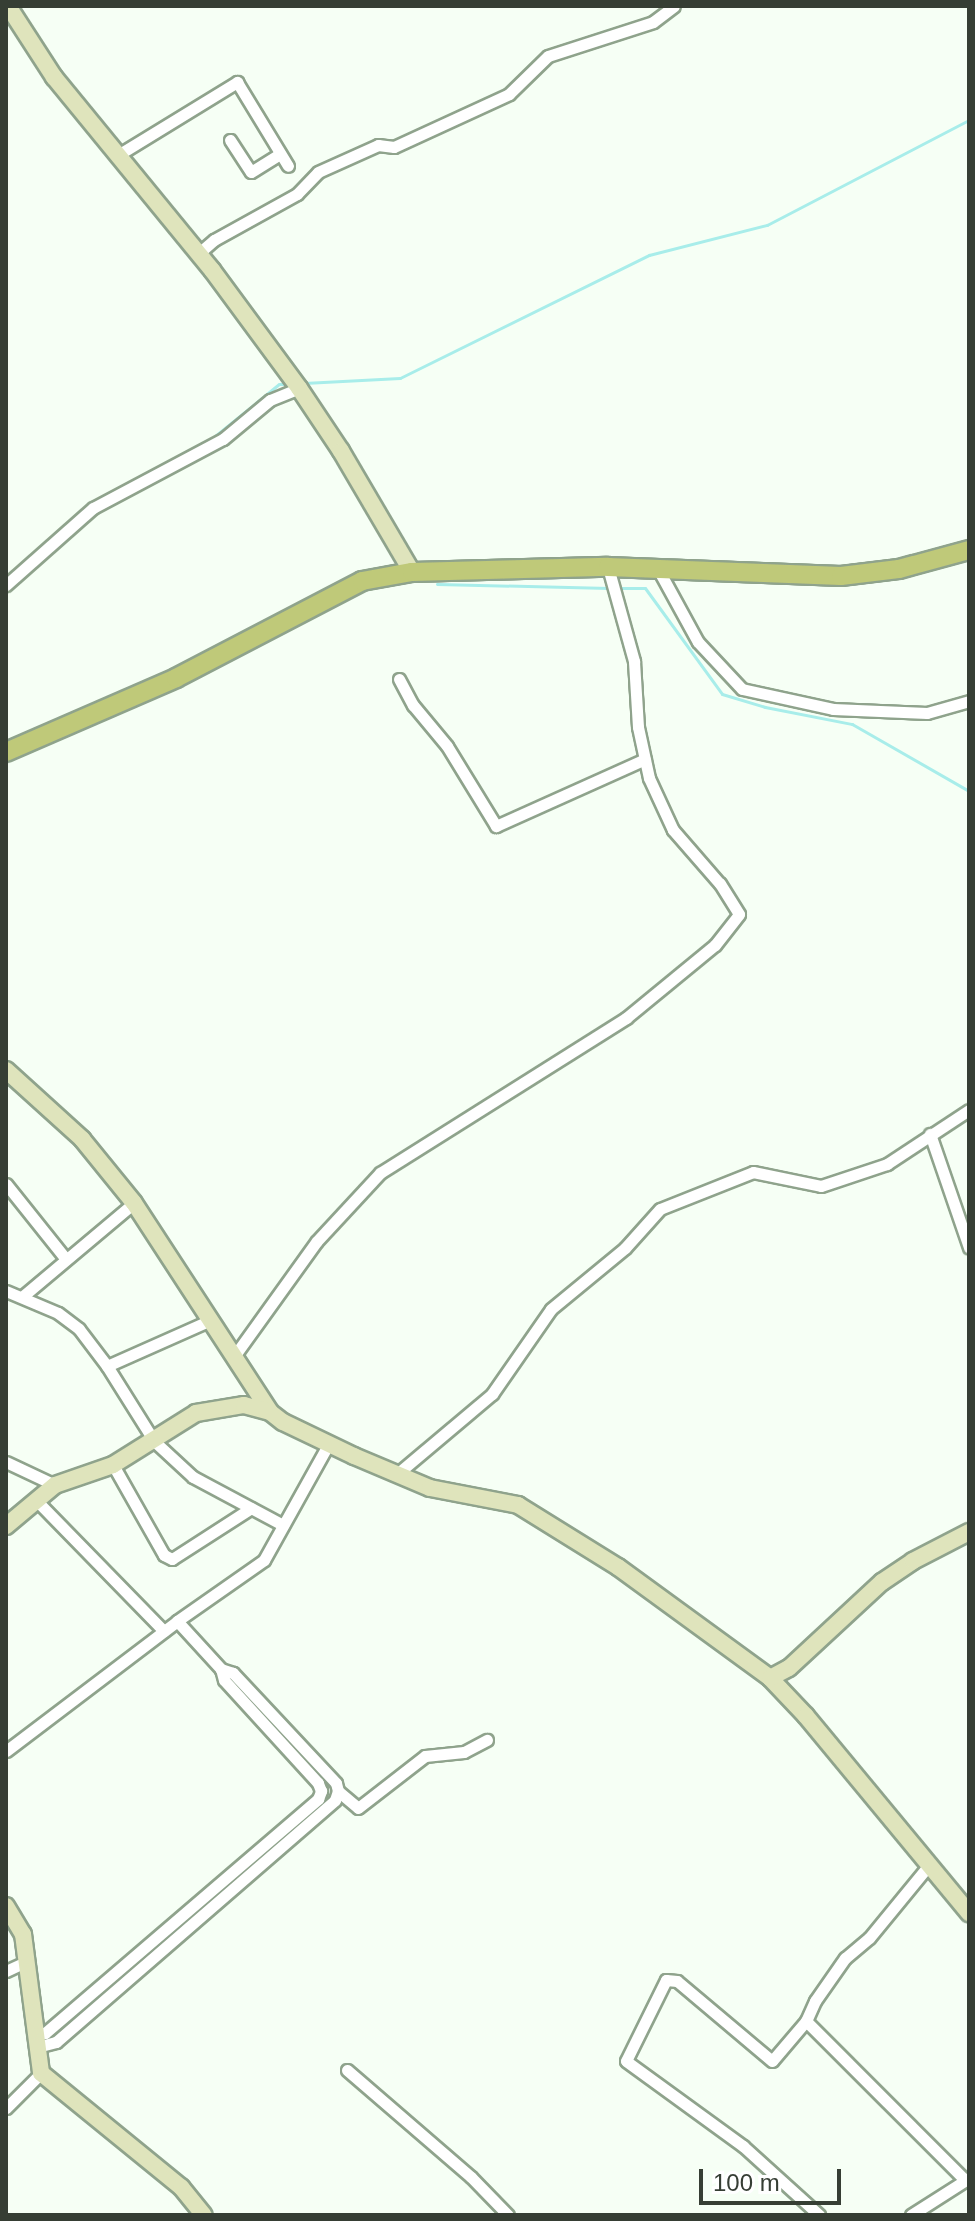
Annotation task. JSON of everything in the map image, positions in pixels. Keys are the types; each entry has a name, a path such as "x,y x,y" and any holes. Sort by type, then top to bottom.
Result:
{"main road":[{"path":"8,6 54,77 199,253 299,388 341,451 412,572"},
{"path":"6,752 176,678 362,581 412,572 608,567 841,576 899,569 969,550"},
{"path":"6,1070 82,1139 134,1203 270,1412 283,1422 430,1488 518,1505 607,1560 770,1678 814,1725 969,1913"},
{"path":"6,1526 55,1485 113,1465 196,1413 244,1405 270,1412"},
{"path":"770,1678 789,1668 882,1582 913,1561 969,1532"},
{"path":"6,1906 23,1934 41,2073 181,2187 204,2215"}],"street":[{"path":"199,253 214,240 297,194 318,172 378,145 394,147 509,94 548,56 653,22 674,6"},
{"path":"118,155 237,82 288,166"},
{"path":"230,140 251,172 280,154"},
{"path":"6,585 93,508 223,439 270,400 299,388"},
{"path":"235,1355 317,1241 380,1173 626,1018 715,945 739,914 720,884 673,830 649,778 638,727 634,661 608,567"},
{"path":"658,569 698,642 742,689 833,709 927,713 969,701"},
{"path":"399,679 413,705 447,746 496,826 645,759"},
{"path":"397,1474 492,1394 551,1309 625,1248 660,1209 753,1172 821,1186 887,1164 969,1110"},
{"path":"930,1134 969,1247"},
{"path":"6,1184 65,1258"},
{"path":"23,1296 134,1203"},
{"path":"6,1291 58,1313 79,1329 107,1366 154,1441 193,1477 283,1525"},
{"path":"107,1366 211,1320"},
{"path":"6,1751 177,1621 264,1560 329,1443"},
{"path":"6,1462 55,1485"},
{"path":"113,1465 164,1555 172,1559 251,1508"},
{"path":"36,1500 164,1631"},
{"path":"36,2040 318,1799 321,1791 318,1783 224,1680 221,1669 177,1621"},
{"path":"36,2040 56,2042 335,1800 338,1791 336,1783 233,1673 221,1669"},
{"path":"338,1791 358,1808 425,1756 464,1752 487,1740"},
{"path":"819,2215 743,2146 626,2061 666,1980 677,1981 772,2061 806,2021 815,2001 845,1958 869,1938 929,1865"},
{"path":"6,1971 25,1962"},
{"path":"806,2021 967,2179 911,2215"},
{"path":"347,2070 471,2177 508,2215"},
{"path":"6,2108 41,2073"}],"waterway":[{"path":"304,383 400,378 649,255 767,225 969,120"},
{"path":"215,436 279,384 289,384"},
{"path":"437,584 609,588"},
{"path":"617,588 645,588 722,694 765,707 852,724 969,791"}]}
